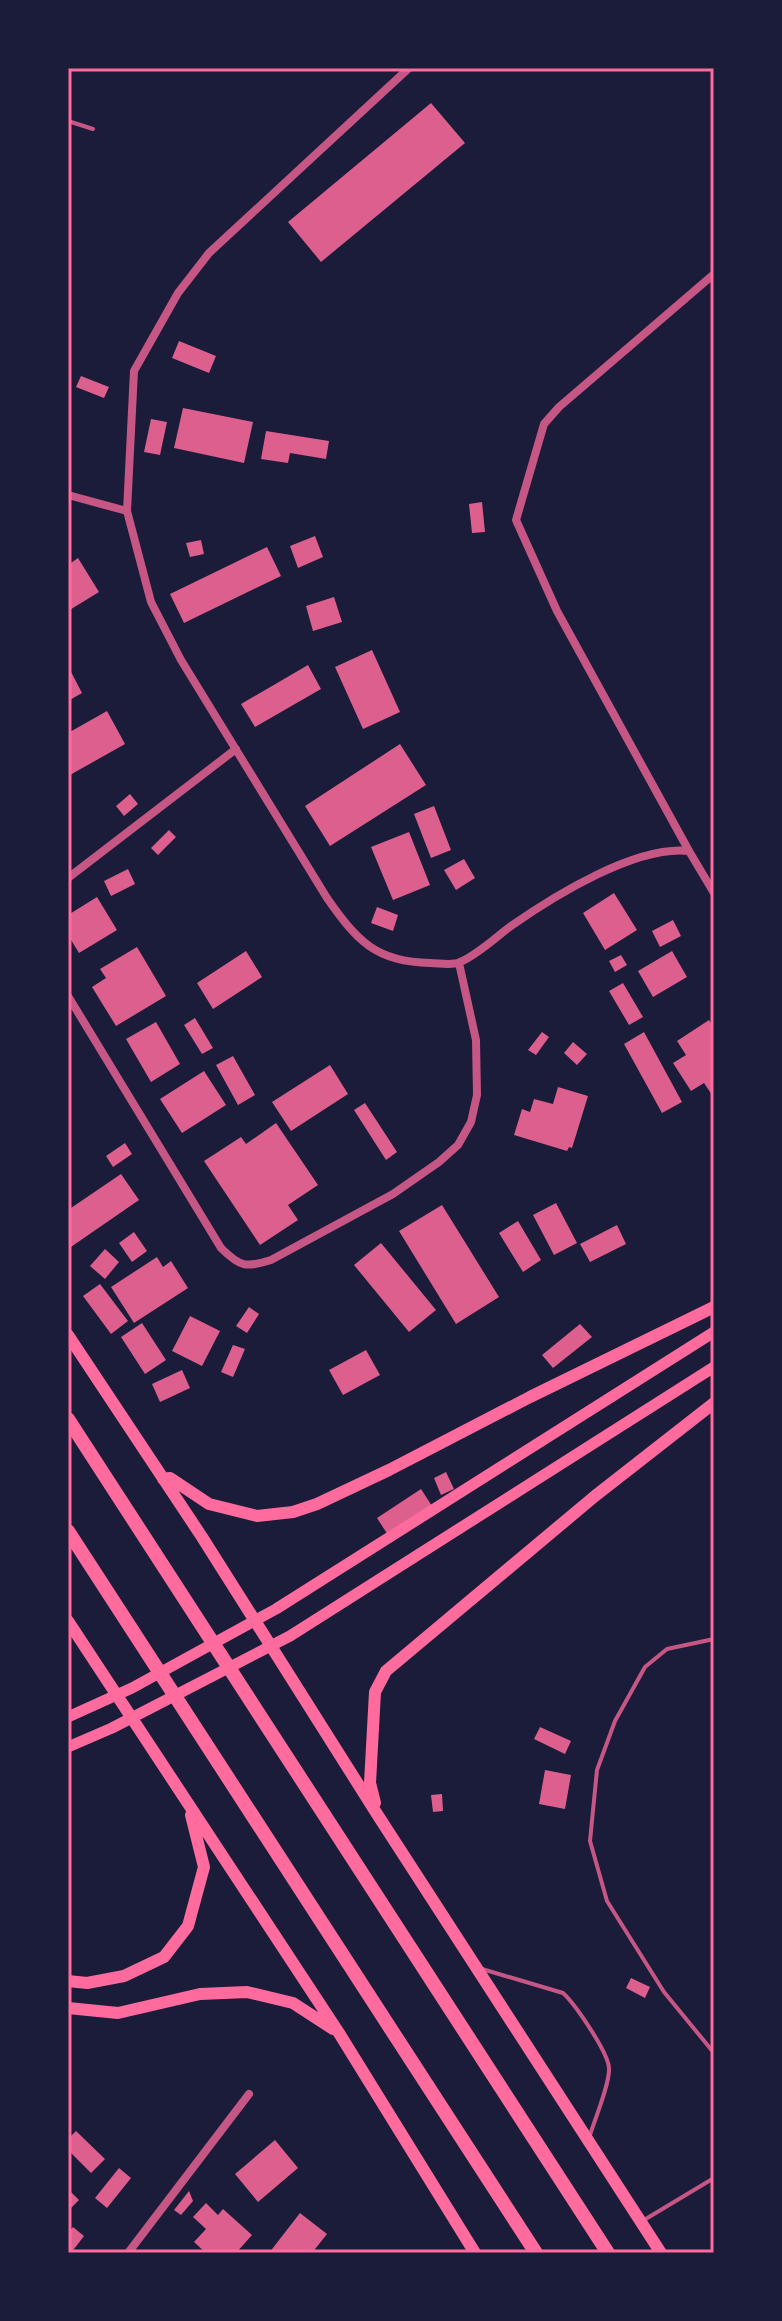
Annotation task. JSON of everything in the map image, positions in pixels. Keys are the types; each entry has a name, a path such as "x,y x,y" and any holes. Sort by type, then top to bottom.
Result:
{"highway":[{"path":"163,1479 170,1478 209,1504 229,1510 257,1516 293,1512 389,1470 714,1307"},
{"path":"68,1335 661,2253"},
{"path":"377,1814 370,1783 375,1692 386,1671 595,1496 714,1403"},
{"path":"68,1419 608,2253"},
{"path":"68,1531 536,2253"},
{"path":"68,1621 339,2033 475,2253"},
{"path":"68,1981 87,1983 124,1976 164,1957 188,1926 204,1867 188,1804"},
{"path":"68,2008 118,2013 200,1994 247,1992 293,2003 339,2033"}],"main road":[{"path":"68,1717 132,1688 276,1609 714,1332"},
{"path":"68,1747 112,1728 290,1636 714,1367"}],"street":[{"path":"409,68 209,253 178,293 134,371 127,511 151,602 181,660 327,898 369,947 385,957 408,962 459,963 520,920 631,860 658,852 689,851"},
{"path":"714,274 559,407 544,424 516,520 557,611 714,893"},
{"path":"68,495 127,511"},
{"path":"68,878 236,749"},
{"path":"68,996 221,1248 243,1265 254,1265 271,1260 393,1194 458,1145 471,1122 477,1095 476,1040 459,963"},
{"path":"128,2253 249,2094"}],"lane":[{"path":"68,121 93,129"},
{"path":"714,1639 667,1649 645,1667 615,1721 597,1770 590,1841 607,1901 664,1992 714,2053"},
{"path":"476,1967 563,1993 605,2054 609,2066 608,2077 588,2141"},
{"path":"640,2223 714,2178"}],"building":[{"path":"431,103 465,143 321,262 288,222"},
{"path":"179,341 216,356 209,373 172,358"},
{"path":"81,376 109,387 104,398 76,387"},
{"path":"183,408 253,422 244,463 174,448"},
{"path":"151,419 167,422 160,455 144,452"},
{"path":"266,431 329,441 326,459 290,453 288,463 261,459"},
{"path":"482,502 485,532 472,533 469,504"},
{"path":"315,536 323,557 298,568 290,546"},
{"path":"201,540 204,554 190,557 186,543"},
{"path":"267,547 281,576 184,623 170,594"},
{"path":"78,558 99,592 68,611 68,565"},
{"path":"334,597 342,622 313,631 306,606"},
{"path":"372,650 400,712 363,729 335,667"},
{"path":"308,665 321,689 255,727 241,704"},
{"path":"68,666 82,693 68,701"},
{"path":"107,711 125,744 70,775 68,733"},
{"path":"400,744 426,785 330,846 305,806"},
{"path":"130,794 138,804 124,816 116,806"},
{"path":"434,806 451,850 431,858 414,814"},
{"path":"169,830 176,837 158,855 151,848"},
{"path":"409,832 430,885 393,900 371,847"},
{"path":"464,859 475,878 456,890 444,870"},
{"path":"128,869 135,884 111,896 104,881"},
{"path":"614,893 637,930 605,950 583,913"},
{"path":"97,897 117,930 79,953 68,935 68,915"},
{"path":"377,907 398,915 393,931 371,923"},
{"path":"673,920 681,936 660,947 652,931"},
{"path":"137,947 166,996 116,1026 92,987 106,978 100,969"},
{"path":"246,951 262,977 213,1009 197,983"},
{"path":"672,951 687,977 653,997 638,971"},
{"path":"621,955 627,965 615,972 609,961"},
{"path":"623,983 643,1017 629,1025 609,991"},
{"path":"195,1018 213,1048 202,1054 184,1025"},
{"path":"709,1020 714,1028 714,1098 704,1083 691,1091 673,1063 686,1055 677,1041"},
{"path":"156,1022 180,1064 151,1082 126,1039"},
{"path":"542,1032 549,1037 536,1055 528,1050"},
{"path":"644,1032 682,1102 662,1113 624,1044"},
{"path":"573,1042 587,1054 577,1065 564,1053"},
{"path":"233,1056 255,1095 238,1105 216,1065"},
{"path":"330,1065 348,1094 291,1131 272,1102"},
{"path":"204,1071 226,1105 182,1133 160,1099"},
{"path":"558,1087 588,1096 572,1148 569,1147 567,1151 514,1135 522,1109 530,1112 534,1099 553,1104"},
{"path":"365,1103 397,1152 386,1160 354,1110"},
{"path":"276,1123 318,1185 288,1205 298,1220 260,1245 204,1161 241,1137 246,1144"},
{"path":"125,1143 132,1154 113,1167 106,1156"},
{"path":"121,1174 139,1200 68,1249 68,1210"},
{"path":"556,1203 577,1243 554,1255 533,1215"},
{"path":"442,1205 499,1297 456,1324 399,1231"},
{"path":"518,1221 541,1260 523,1272 499,1233"},
{"path":"617,1225 626,1244 590,1262 580,1244"},
{"path":"134,1232 147,1251 132,1262 119,1243"},
{"path":"381,1243 436,1310 409,1332 354,1265"},
{"path":"105,1249 119,1262 105,1279 90,1266"},
{"path":"157,1257 163,1267 171,1261 188,1288 134,1323 111,1287"},
{"path":"100,1284 128,1321 111,1334 83,1296"},
{"path":"249,1307 259,1314 247,1333 236,1326"},
{"path":"190,1316 220,1331 202,1366 172,1351"},
{"path":"142,1323 166,1360 145,1374 121,1337"},
{"path":"580,1324 592,1337 553,1368 542,1355"},
{"path":"233,1345 245,1349 233,1377 221,1372"},
{"path":"366,1350 380,1375 343,1395 329,1370"},
{"path":"182,1370 190,1388 160,1402 152,1384"},
{"path":"446,1472 454,1489 441,1495 434,1478"},
{"path":"421,1489 432,1506 388,1535 377,1518"},
{"path":"540,1727 571,1741 565,1754 534,1739"},
{"path":"545,1770 571,1775 565,1809 539,1804"},
{"path":"442,1794 443,1811 433,1812 431,1795"},
{"path":"631,1978 650,1987 645,1998 626,1988"},
{"path":"76,2131 105,2159 91,2173 68,2150 68,2139"},
{"path":"275,2140 298,2168 258,2202 235,2174"},
{"path":"119,2168 131,2178 107,2208 95,2198"},
{"path":"68,2189 79,2200 68,2211"},
{"path":"189,2191 193,2201 181,2215 174,2210"},
{"path":"206,2203 218,2215 223,2209 252,2235 236,2253 206,2253 194,2242 206,2229 193,2217"},
{"path":"300,2213 327,2234 312,2253 269,2253"},
{"path":"73,2227 84,2236 68,2253 68,2233"}]}
